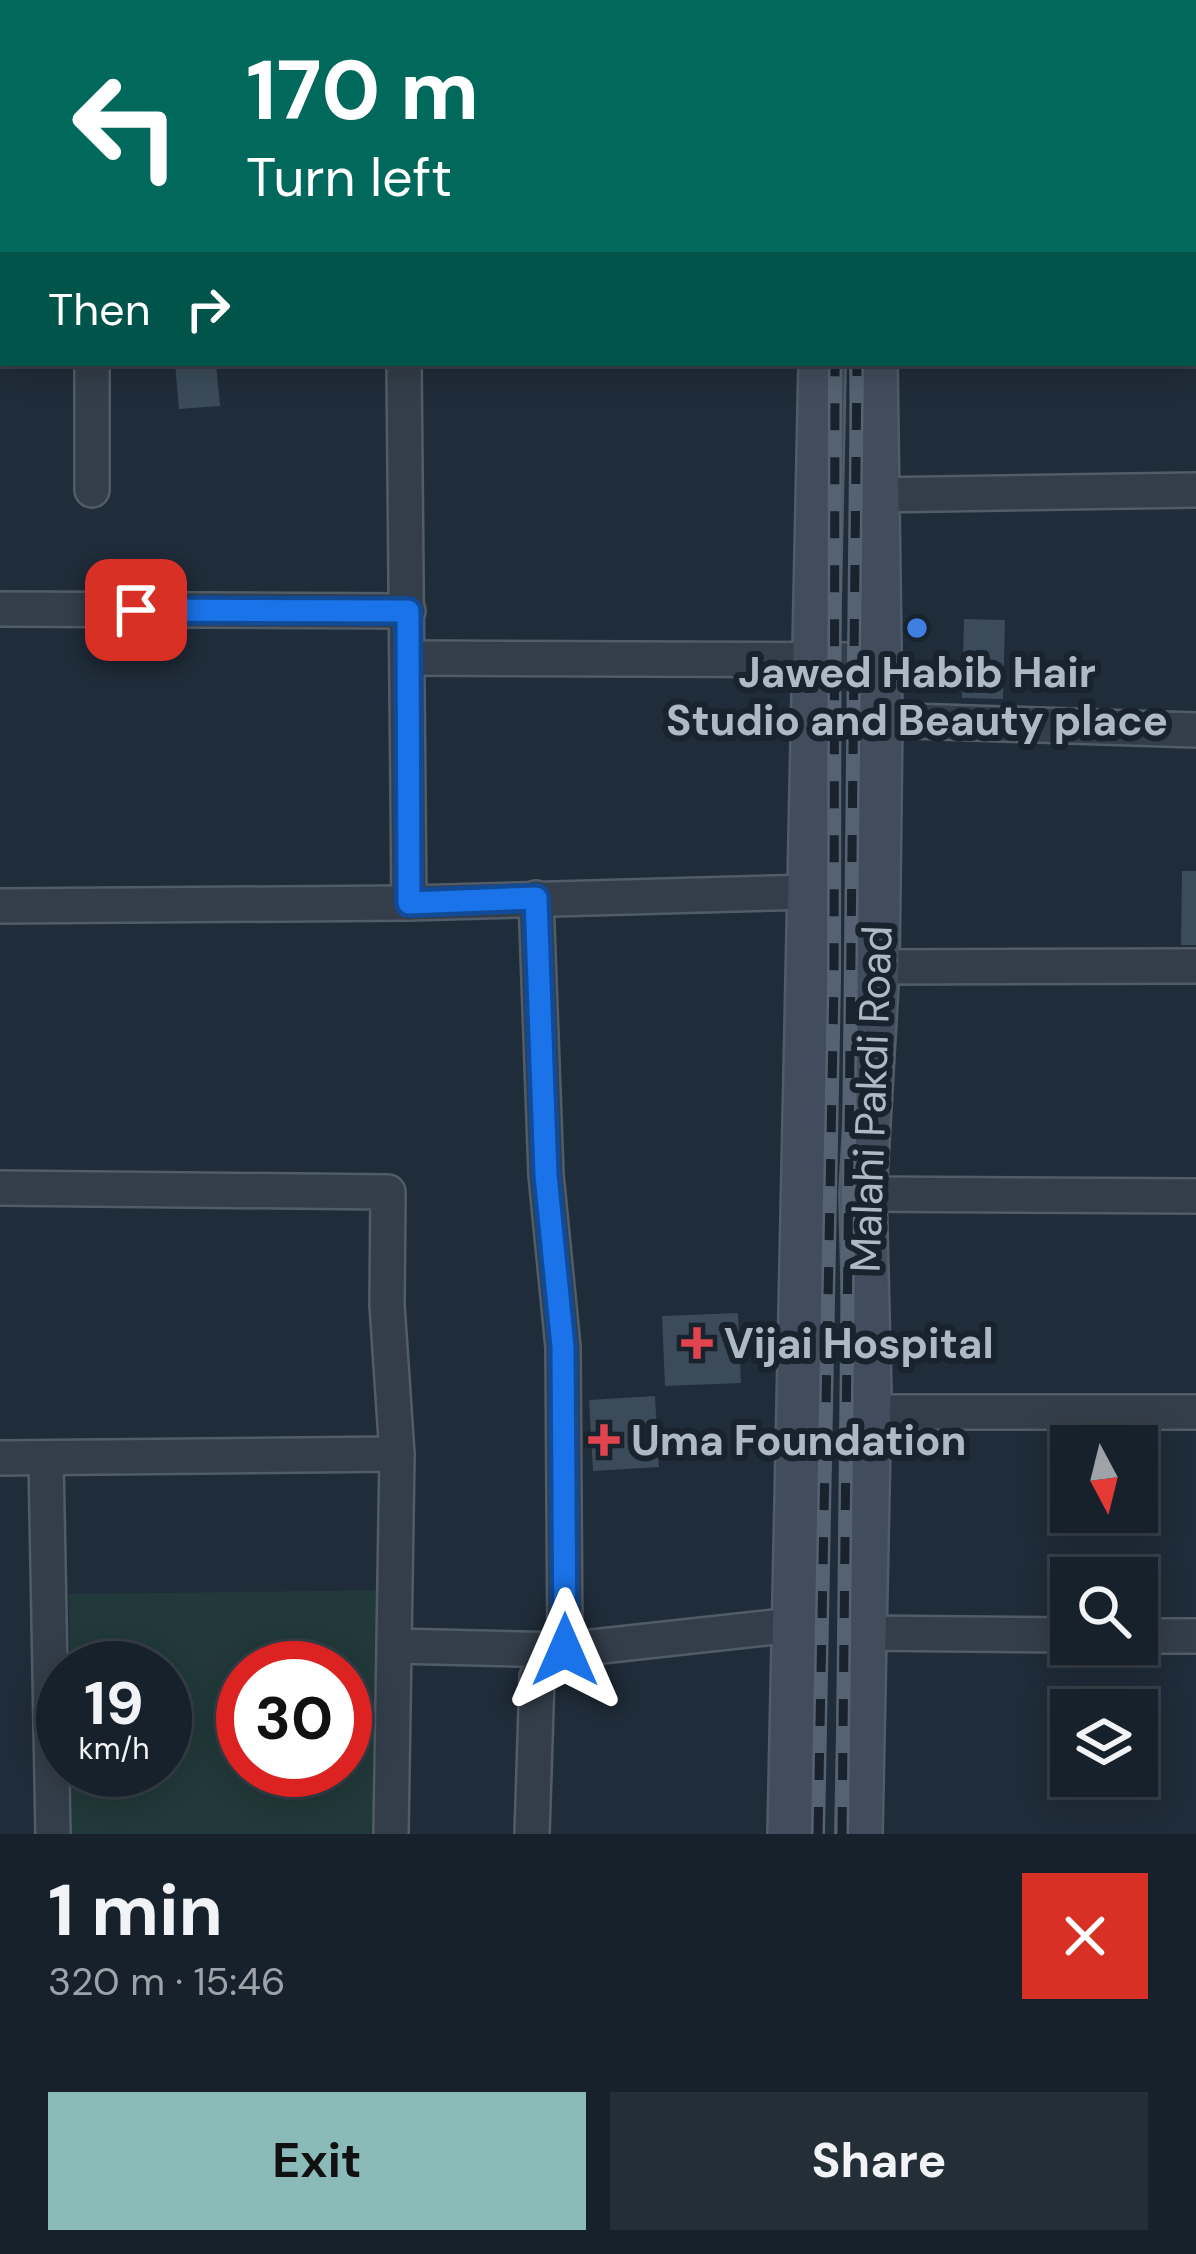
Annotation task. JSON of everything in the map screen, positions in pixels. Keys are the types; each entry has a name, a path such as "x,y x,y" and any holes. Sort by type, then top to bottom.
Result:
{"main road":[{"path":"791,1834 822,366"},
{"name":"Malahi Pakdi Road","path":"859,1834 867,1412 863,1194 876,967 879,720 874,366"},
{"path":"820,460 875,476"}],"street":[{"path":"92,366 92,490"},
{"path":"404,366 409,903"},
{"path":"875,476 1196,490"},
{"path":"0,610 408,611"},
{"path":"408,658 878,660"},
{"path":"879,720 1196,730"},
{"path":"0,906 409,903 812,892"},
{"path":"532,1834 537,1677 565,1650 563,1347 546,1175 536,898"},
{"path":"876,967 1196,966"},
{"path":"0,1188 388,1192 387,1304 397,1454 391,1834"},
{"path":"863,1194 1196,1196"},
{"path":"867,1412 1196,1412"},
{"path":"0,1458 397,1454"},
{"path":"46,1458 53,1834"},
{"path":"394,1646 565,1650 792,1625"},
{"path":"861,1633 1050,1635"},
{"path":"1158,1636 1196,1636"}],"green space":[{"path":"395,1590 391,1834 72,1834 71,1797 192,1797 192,1641 70,1641 69,1594"}],"building":[{"path":"175,366 216,366 220,406 179,409"},
{"path":"964,619 1005,620 1003,699 962,698"},
{"path":"1182,871 1196,871 1196,945 1181,945"},
{"path":"738,1313 741,1383 665,1386 662,1316"},
{"path":"655,1396 659,1467 593,1471 589,1400"}],"railway":[{"path":"818,1834 834,981 835,366"},
{"path":"842,1834 857,366"}],"place":[{"name":"Jawed Habib Hair Studio and Beauty place","path":"917,628"},
{"name":"Vijai Hospital","path":"697,1343"},
{"name":"Uma Foundation","path":"604,1440"}],"route":[{"path":"136,610 408,611 409,903 536,898 546,1175 563,1347 565,1650"}]}
